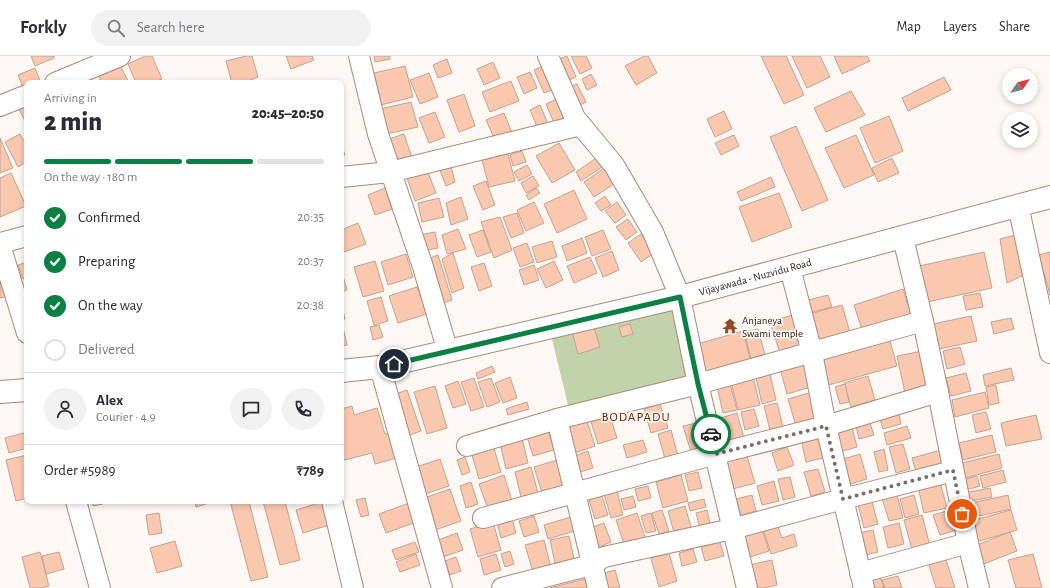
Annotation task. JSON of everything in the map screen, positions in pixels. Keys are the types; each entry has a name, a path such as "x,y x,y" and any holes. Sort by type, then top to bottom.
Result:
{"street":[{"path":"62,80 120,56"},
{"path":"359,56 378,134 422,267 448,352"},
{"path":"548,56 574,118 614,165 653,232 680,297 698,384 747,588"},
{"path":"0,106 24,96"},
{"path":"344,177 390,172 581,125"},
{"name":"Vijayawada - Nuzvidu Road","path":"344,371 380,367 680,297 903,238 1050,197"},
{"path":"1018,205 1050,353"},
{"path":"24,237 0,244 24,322"},
{"path":"903,238 923,321 978,588"},
{"path":"790,268 812,353 826,426 862,580 968,543"},
{"path":"467,446 557,419 698,384 923,321"},
{"path":"380,367 442,588"},
{"path":"0,392 24,390"},
{"path":"483,518 716,454 826,426 938,392"},
{"path":"557,419 598,588"},
{"path":"502,588 591,564 604,557 732,529 953,470"},
{"path":"77,504 100,588"},
{"path":"333,504 353,588"}],"green space":[{"path":"676,304 694,380 569,409 551,335"}],"building":[{"path":"31,56 54,56 54,58 35,66"},
{"path":"145,56 152,56 162,79 135,80 128,64"},
{"path":"252,56 258,77 250,80 231,80 226,61"},
{"path":"286,56 312,56 314,60 291,69"},
{"path":"374,56 390,56 390,59 375,62"},
{"path":"567,56 576,77 567,81 557,60"},
{"path":"571,56 586,56 592,68 580,74"},
{"path":"644,56 648,56 657,73 636,85 625,66"},
{"path":"761,56 786,56 804,95 784,104"},
{"path":"792,56 820,56 830,77 807,88"},
{"path":"834,56 867,56 870,61 842,74"},
{"path":"447,59 452,73 438,78 433,65"},
{"path":"118,61 128,80 100,80 96,71"},
{"path":"493,62 500,78 484,85 477,69"},
{"path":"546,65 557,88 544,93 534,70"},
{"path":"405,66 413,97 381,105 374,73"},
{"path":"35,68 40,80 24,80 24,90 18,75"},
{"path":"530,72 537,88 524,94 517,77"},
{"path":"429,73 438,97 420,104 410,80"},
{"path":"591,74 597,85 587,90 582,79"},
{"path":"944,77 951,90 908,111 902,98"},
{"path":"511,81 519,101 490,112 482,92"},
{"path":"577,84 586,102 576,107 567,88"},
{"path":"851,91 865,115 826,132 814,108"},
{"path":"464,94 475,126 459,132 447,100"},
{"path":"561,97 569,116 554,123 546,104"},
{"path":"411,102 418,127 386,134 380,109"},
{"path":"540,105 548,124 538,129 530,110"},
{"path":"24,107 24,119 19,109"},
{"path":"724,111 732,129 715,137 707,119"},
{"path":"435,112 445,137 429,143 419,118"},
{"path":"504,113 512,133 495,140 486,120"},
{"path":"889,116 903,151 875,163 860,128"},
{"path":"796,126 828,200 802,211 770,137"},
{"path":"20,134 24,141 24,164 18,167 5,142"},
{"path":"404,134 412,158 394,164 386,140"},
{"path":"734,135 739,146 721,155 715,143"},
{"path":"856,135 874,175 844,188 825,148"},
{"path":"0,138 13,168 0,173"},
{"path":"559,143 575,170 552,183 536,156"},
{"path":"522,151 526,162 513,166 510,155"},
{"path":"508,154 515,181 489,187 482,160"},
{"path":"596,158 602,167 581,181 576,172"},
{"path":"892,158 899,173 878,182 872,168"},
{"path":"449,159 455,182 446,186 437,162"},
{"path":"527,165 532,174 519,181 514,172"},
{"path":"604,168 614,184 594,197 584,182"},
{"path":"427,170 436,193 415,201 407,178"},
{"path":"11,173 24,202 24,207 0,217 0,178"},
{"path":"533,176 539,186 526,193 521,183"},
{"path":"771,177 775,187 741,201 737,192"},
{"path":"486,181 495,205 483,210 473,186"},
{"path":"385,188 392,209 375,215 368,195"},
{"path":"536,188 540,193 529,200 526,195"},
{"path":"574,190 587,219 557,233 544,204"},
{"path":"779,193 792,227 752,242 739,207"},
{"path":"605,196 611,205 601,211 595,203"},
{"path":"461,197 468,219 451,225 446,203"},
{"path":"439,198 444,217 422,222 418,203"},
{"path":"534,202 544,223 526,231 517,210"},
{"path":"617,202 626,215 615,223 605,211"},
{"path":"517,213 524,233 511,238 503,217"},
{"path":"500,217 512,250 494,258 481,222"},
{"path":"628,219 637,232 626,240 616,227"},
{"path":"358,223 366,244 344,252 344,229"},
{"path":"458,229 466,249 447,254 442,235"},
{"path":"483,230 491,252 477,257 469,235"},
{"path":"603,230 611,249 592,256 585,237"},
{"path":"435,232 438,248 422,251 419,235"},
{"path":"641,234 654,253 641,262 628,243"},
{"path":"1015,235 1030,272 1007,283 1000,239"},
{"path":"582,238 587,253 567,261 562,246"},
{"path":"552,241 557,257 537,263 532,247"},
{"path":"527,243 534,262 520,267 513,248"},
{"path":"612,251 619,270 603,277 595,258"},
{"path":"984,252 992,288 927,302 919,266"},
{"path":"1050,252 1050,295 1039,255"},
{"path":"453,253 464,288 452,293 442,259"},
{"path":"406,254 413,277 388,285 381,262"},
{"path":"438,255 452,300 438,305 425,260"},
{"path":"590,257 597,273 574,283 567,266"},
{"path":"375,261 384,291 363,297 354,267"},
{"path":"554,261 563,280 546,288 537,269"},
{"path":"24,263 23,279 18,265"},
{"path":"484,263 492,286 479,291 471,267"},
{"path":"534,265 539,280 524,285 519,270"},
{"path":"344,280 347,290 344,291"},
{"path":"0,281 5,297 0,298"},
{"path":"417,287 427,314 398,323 389,296"},
{"path":"903,289 912,318 863,333 854,305"},
{"path":"980,293 983,307 966,310 963,296"},
{"path":"828,295 832,307 808,313 805,301"},
{"path":"381,297 388,321 374,325 367,301"},
{"path":"842,305 851,336 819,345 809,314"},
{"path":"792,315 802,346 780,353 770,322"},
{"path":"971,316 977,341 939,349 933,324"},
{"path":"1011,318 1014,329 994,334 991,322"},
{"path":"593,324 600,347 578,354 572,331"},
{"path":"630,324 633,334 622,337 619,327"},
{"path":"379,325 383,337 373,340 370,327"},
{"path":"758,329 765,355 751,359 744,332"},
{"path":"743,331 751,362 703,376 694,345"},
{"path":"344,332 347,345 344,346"},
{"path":"888,334 897,366 825,386 816,354"},
{"path":"960,347 965,364 947,369 943,351"},
{"path":"922,351 930,387 905,393 897,356"},
{"path":"804,362 811,387 787,394 780,369"},
{"path":"492,366 495,372 478,379 476,373"},
{"path":"1011,368 1014,380 985,386 983,375"},
{"path":"966,373 971,391 951,396 946,378"},
{"path":"770,374 776,400 762,404 756,377"},
{"path":"868,376 875,400 851,407 844,383"},
{"path":"510,377 517,398 503,403 495,383"},
{"path":"753,377 760,405 738,410 731,382"},
{"path":"474,378 484,407 471,411 461,382"},
{"path":"491,378 500,402 487,407 478,382"},
{"path":"458,381 466,404 453,408 445,386"},
{"path":"730,384 737,410 723,413 717,387"},
{"path":"845,384 849,402 840,404 835,387"},
{"path":"996,385 999,403 989,405 986,387"},
{"path":"435,386 447,428 427,434 414,392"},
{"path":"407,390 421,431 404,437 390,396"},
{"path":"812,392 819,420 796,426 788,399"},
{"path":"985,392 989,408 955,417 952,400"},
{"path":"527,402 529,409 508,415 506,409"},
{"path":"777,403 783,427 770,430 764,406"},
{"path":"660,404 668,428 651,433 644,409"},
{"path":"352,406 354,415 377,408 385,434 393,432 400,457 375,464 372,453 344,460 344,408"},
{"path":"754,409 759,426 745,430 741,412"},
{"path":"986,412 991,429 976,433 972,415"},
{"path":"737,413 744,438 721,444 714,420"},
{"path":"899,414 901,424 883,429 880,419"},
{"path":"1036,415 1042,439 1006,446 1001,423"},
{"path":"610,416 617,438 598,444 591,422"},
{"path":"587,421 595,446 575,453 566,427"},
{"path":"701,422 709,450 692,455 683,426"},
{"path":"870,423 874,435 859,439 856,426"},
{"path":"907,426 911,438 887,445 884,433"},
{"path":"852,427 857,447 839,452 834,431"},
{"path":"548,430 554,450 533,456 527,437"},
{"path":"671,430 678,456 665,459 658,434"},
{"path":"24,433 24,449 9,453 5,438"},
{"path":"521,434 528,463 506,469 499,439"},
{"path":"822,434 828,457 806,462 801,439"},
{"path":"992,435 996,452 963,460 959,443"},
{"path":"643,440 647,452 627,458 623,445"},
{"path":"903,444 910,469 896,473 889,447"},
{"path":"493,445 501,472 479,479 471,452"},
{"path":"787,447 794,465 778,471 772,453"},
{"path":"884,449 888,470 879,472 874,452"},
{"path":"941,450 946,468 917,475 912,458"},
{"path":"588,451 593,468 580,472 575,456"},
{"path":"860,454 867,479 847,485 840,460"},
{"path":"999,454 1002,468 965,478 962,463"},
{"path":"24,456 24,499 16,501 6,460"},
{"path":"747,456 755,483 733,489 725,462"},
{"path":"465,457 470,472 462,475 457,460"},
{"path":"440,459 449,486 425,494 416,467"},
{"path":"557,460 565,489 543,496 534,467"},
{"path":"531,467 538,493 521,497 515,472"},
{"path":"818,469 825,492 811,496 804,472"},
{"path":"1003,470 1006,482 983,488 980,476"},
{"path":"698,472 702,488 689,491 685,475"},
{"path":"504,475 512,501 488,509 479,484"},
{"path":"681,475 688,501 663,508 656,482"},
{"path":"977,476 980,486 966,490 963,480"},
{"path":"790,477 795,497 783,500 778,479"},
{"path":"774,481 779,501 762,505 757,486"},
{"path":"471,482 478,504 466,508 460,486"},
{"path":"940,482 947,508 924,513 918,487"},
{"path":"648,486 651,498 638,501 635,489"},
{"path":"990,488 992,497 966,502 964,493"},
{"path":"450,489 461,521 435,530 424,498"},
{"path":"617,491 623,515 611,518 604,494"},
{"path":"896,491 903,518 889,521 881,495"},
{"path":"601,493 608,515 595,519 588,497"},
{"path":"752,495 756,511 741,515 736,499"},
{"path":"914,495 919,514 905,518 900,499"},
{"path":"1008,495 1011,509 970,518 967,504"},
{"path":"633,496 636,507 624,510 621,499"},
{"path":"365,498 369,515 361,517 356,500"},
{"path":"704,499 706,507 690,511 688,503"},
{"path":"872,502 878,524 864,528 858,505"},
{"path":"409,503 416,522 386,533 379,514"},
{"path":"93,504 103,504 93,506"},
{"path":"196,504 206,504 196,507"},
{"path":"231,504 250,504 268,577 251,581"},
{"path":"264,504 286,504 300,560 280,565"},
{"path":"316,504 323,504 329,525 303,533 296,510"},
{"path":"685,506 692,531 675,536 668,511"},
{"path":"662,510 669,531 659,534 652,513"},
{"path":"707,510 711,527 700,529 696,513"},
{"path":"950,510 957,530 940,535 933,515"},
{"path":"1011,510 1017,530 976,542 971,521"},
{"path":"159,513 162,533 149,535 146,515"},
{"path":"637,513 646,540 625,547 616,520"},
{"path":"651,513 656,531 646,533 641,516"},
{"path":"922,515 930,546 912,550 904,520"},
{"path":"534,516 539,532 524,537 519,521"},
{"path":"571,517 575,531 548,539 544,525"},
{"path":"512,519 516,533 501,538 497,523"},
{"path":"493,522 501,550 478,557 470,529"},
{"path":"604,523 611,542 597,548 590,528"},
{"path":"899,523 904,544 888,548 883,527"},
{"path":"777,524 782,538 794,534 797,546 771,554 763,528"},
{"path":"762,529 769,551 744,559 737,537"},
{"path":"873,530 878,552 865,555 859,533"},
{"path":"1010,532 1017,551 981,565 974,546"},
{"path":"457,533 463,550 443,557 438,540"},
{"path":"569,536 574,559 555,563 550,540"},
{"path":"544,540 551,567 533,572 525,545"},
{"path":"175,541 182,566 157,573 150,548"},
{"path":"415,542 419,552 396,560 392,550"},
{"path":"720,542 724,556 705,561 701,547"},
{"path":"693,549 697,562 682,566 679,553"},
{"path":"510,551 514,564 505,567 501,554"},
{"path":"40,552 49,586 42,588 30,588 22,557"},
{"path":"59,552 64,569 46,574 42,556"},
{"path":"669,553 677,581 659,587 651,558"},
{"path":"416,554 420,565 400,572 396,562"},
{"path":"496,554 501,570 484,575 480,559"},
{"path":"1033,554 1042,588 1016,588 1008,560"},
{"path":"456,557 461,571 450,575 445,561"},
{"path":"945,557 955,588 936,588 928,562"},
{"path":"772,560 777,585 763,588 753,588 749,565"},
{"path":"615,570 620,588 608,588 604,573"},
{"path":"880,576 884,588 870,588 868,580"},
{"path":"898,576 902,588 885,588 882,580"},
{"path":"585,579 588,588 550,588"}],"way so far":[{"path":"711,434 716,454 826,426 843,499 953,470 962,514"}],"place":[{"name":"Anjaneya Swami temple","path":"730,326"}],"district":[{"name":"BODAPADU","path":"636,417"}],"route":[{"path":"394,364 680,297 698,384 711,434"}]}
